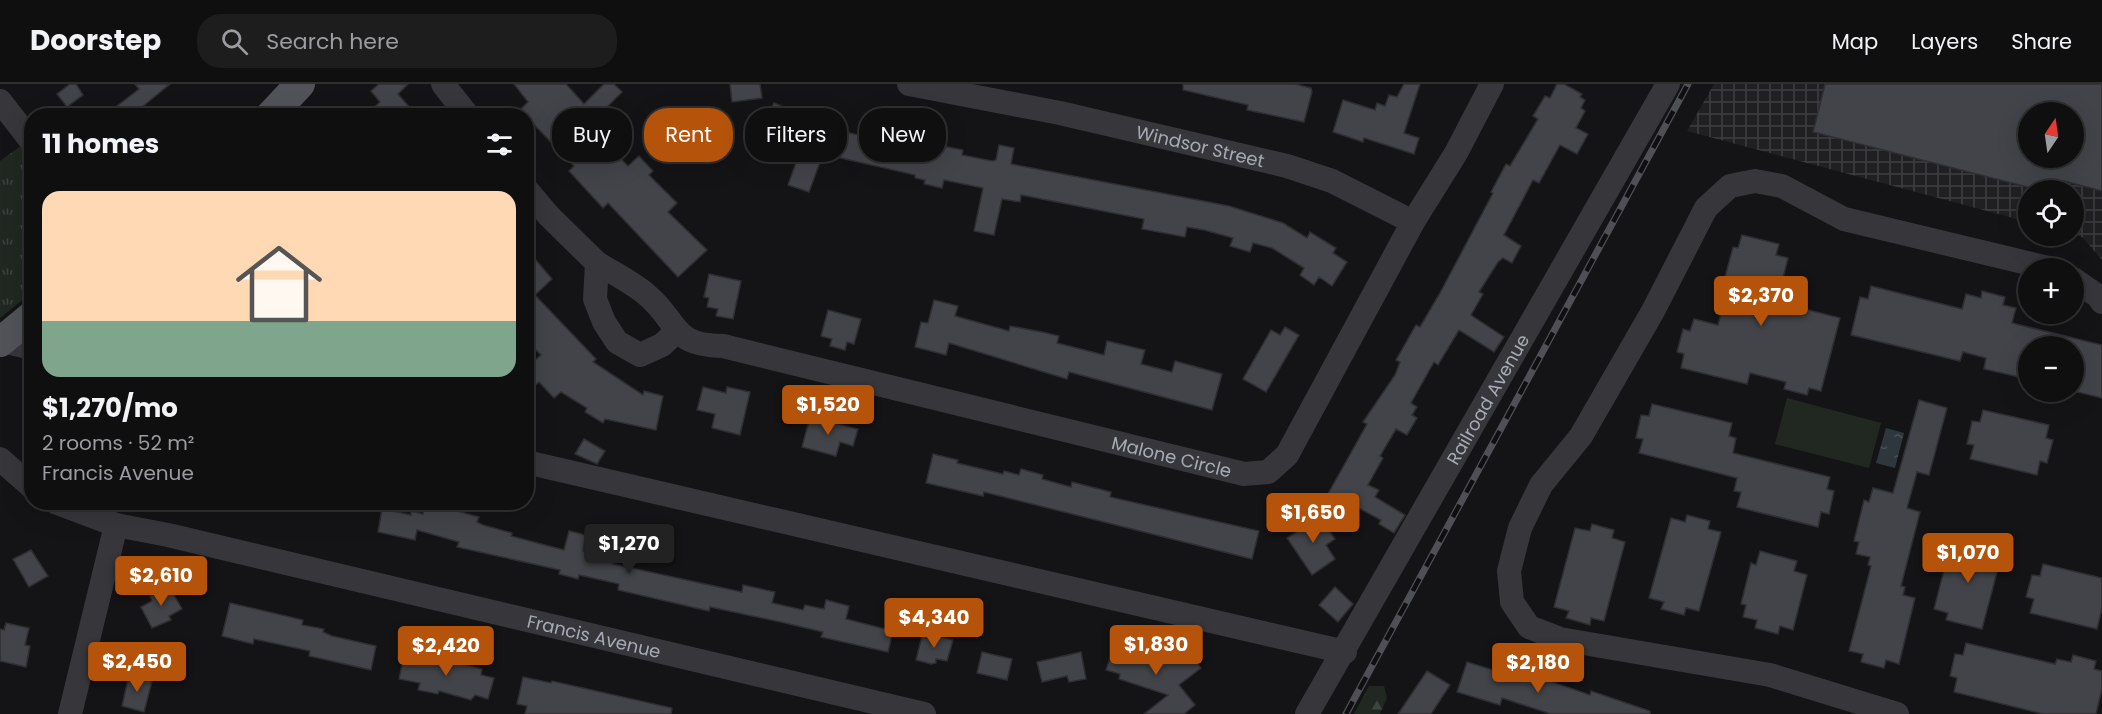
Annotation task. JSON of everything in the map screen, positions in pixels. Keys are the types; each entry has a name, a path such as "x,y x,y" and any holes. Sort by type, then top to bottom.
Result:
{"main road":[{"path":"278,108 300,84"},
{"path":"1,341 24,322"}],"street":[{"path":"443,84 462,108"},
{"name":"Windsor Street","path":"909,84 1060,113 1287,166 1332,181 1413,222"},
{"name":"Malone Circle","path":"534,198 597,262 648,295 677,332 700,346 735,349 1244,474 1268,472 1287,455 1413,222 1456,153 1492,84"},
{"name":"Railroad Avenue","path":"1307,714 1668,84"},
{"path":"0,100 24,132"},
{"path":"1897,714 1770,675 1560,639 1529,627 1512,602 1509,571 1520,528 1541,486 1581,436 1653,311 1706,208 1730,186 1755,181 1782,186 1844,219 2018,261"},
{"path":"597,262 595,299 617,342 640,355 662,345 677,332"},
{"path":"2084,286 2098,296 2102,302"},
{"path":"1,341 24,346"},
{"path":"0,459 24,480"},
{"path":"534,464 1344,652"},
{"name":"Francis Avenue","path":"77,510 116,525 168,535 924,714"},
{"path":"70,714 116,525"}],"shaded area":[{"path":"1714,84 2102,84 2102,260 2084,239 2084,180 2018,180 2018,219 1687,131"}],"green space":[{"path":"22,145 24,148 24,299 0,318 0,161"},
{"path":"1787,398 1881,423 1869,468 1775,444"},
{"path":"1369,686 1384,686 1387,698 1380,714 1354,714"}],"water":[{"path":"1886,428 1904,433 1895,468 1876,463"}],"building":[{"path":"70,84 76,84 83,95 67,107 57,94"},
{"path":"135,84 170,84 141,108 114,108 139,89"},
{"path":"379,84 408,84 398,94 410,108 374,108 380,102 371,91"},
{"path":"514,84 566,84 584,104 604,84 614,84 622,92 606,108 552,108 552,143 534,125 534,108 522,108 528,102"},
{"path":"730,84 760,84 762,98 732,102"},
{"path":"1183,84 1295,84 1311,88 1312,92 1304,122 1247,110 1248,105 1183,90"},
{"path":"1404,84 1420,84 1404,133 1419,138 1414,154 1364,138 1363,142 1333,132 1343,100 1375,110 1377,103 1385,106 1389,95 1397,97"},
{"path":"1557,84 1564,84 1582,94 1580,97 1585,100 1581,108 1585,111 1576,128 1588,134 1577,154 1560,145 1539,183 1533,180 1504,235 1521,246 1512,263 1503,258 1498,262 1479,292 1483,294 1471,315 1504,337 1494,352 1459,330 1438,365 1434,362 1411,403 1417,407 1412,415 1417,418 1407,435 1396,429 1380,456 1383,458 1368,485 1379,490 1375,497 1405,515 1394,533 1379,524 1381,520 1355,506 1349,516 1324,501 1367,424 1363,422 1395,375 1400,362 1396,360 1416,325 1420,327 1440,293 1506,164 1510,166 1538,119 1533,116 1545,96 1550,98"},
{"path":"1825,84 2102,84 2102,191 2084,186 2084,180 2018,180 2018,185 1813,132"},
{"path":"774,103 786,108 772,108"},
{"path":"847,132 858,135 859,132 859,162 946,162 946,147 963,150 962,155 992,161 996,160 999,145 1014,148 1011,164 1229,206 1283,223 1307,238 1310,232 1336,248 1333,253 1347,262 1332,286 1319,277 1314,285 1300,275 1304,268 1272,248 1253,243 1250,252 1230,246 1233,238 1204,230 1187,227 1185,237 1142,229 1144,219 1021,195 1020,202 1002,199 994,235 974,231 983,188 944,180 942,188 924,184 925,180 915,178 915,175 847,159"},
{"path":"639,156 653,171 649,175 677,203 668,212 707,250 678,277 608,203 603,208 569,171 574,166 570,162 624,162 628,166"},
{"path":"796,162 820,162 809,192 788,185"},
{"path":"1742,235 1779,244 1776,255 1788,258 1777,302 1840,318 1821,391 1809,388 1807,395 1784,389 1786,382 1750,373 1747,384 1681,368 1684,354 1677,352 1683,329 1690,331 1694,319 1718,325 1727,289 1722,288 1733,247 1738,248"},
{"path":"534,260 552,279 535,295 596,359 593,362 643,395 644,391 663,396 656,430 605,419 603,423 585,412 587,408 561,392 554,398 539,382 534,386 534,361 541,355 534,348"},
{"path":"709,274 741,281 733,319 716,316 718,309 707,307 709,298 704,297"},
{"path":"1871,286 1962,309 1966,294 1981,298 1982,291 2005,297 2003,305 2016,308 2012,323 2065,336 2018,336 2018,377 1984,369 1986,358 1963,352 1960,361 1851,335 1860,297 1868,299"},
{"path":"934,300 958,306 955,316 1009,331 1010,326 1059,336 1057,343 1104,355 1107,341 1145,350 1141,364 1172,372 1175,361 1222,374 1212,410 1069,372 1067,379 949,343 946,355 915,347 921,322 928,323"},
{"path":"828,310 861,319 854,344 847,342 845,350 830,346 832,339 821,336"},
{"path":"1285,327 1299,335 1266,392 1243,379 1271,330 1280,335"},
{"path":"2084,341 2102,345 2102,398 2084,394"},
{"path":"703,387 726,393 727,387 750,392 740,435 712,428 715,414 697,410"},
{"path":"1919,400 1947,408 1929,475 1917,472 1907,508 1920,512 1901,586 1905,587 1903,595 1915,598 1899,664 1886,660 1884,668 1861,662 1863,654 1849,651 1871,566 1868,565 1870,557 1856,554 1859,542 1854,541 1864,500 1869,502 1873,488 1893,493"},
{"path":"1652,404 1732,423 1729,436 1736,438 1733,453 1830,477 1827,489 1834,491 1829,514 1821,512 1818,527 1737,507 1741,492 1734,491 1737,478 1639,453 1643,439 1636,438 1641,415 1649,416"},
{"path":"1983,410 2049,425 2046,438 2053,440 2047,463 2040,461 2037,475 1970,459 1974,445 1967,444 1972,421 1980,422"},
{"path":"810,417 858,429 853,446 840,442 836,456 802,447"},
{"path":"584,439 605,451 597,464 575,454"},
{"path":"933,454 958,460 957,463 1003,474 1004,471 1019,475 1021,469 1043,475 1042,479 1071,487 1072,482 1111,492 1110,497 1259,531 1252,559 984,492 983,496 926,483"},
{"path":"382,510 411,515 411,511 423,514 424,510 453,510 479,517 477,522 512,533 511,536 564,550 569,531 586,535 583,551 615,558 613,564 742,592 743,585 775,592 772,603 803,610 805,605 824,609 826,600 849,606 846,619 893,631 888,652 821,637 823,632 785,623 710,607 709,611 618,590 619,584 579,575 578,579 559,574 560,570 457,547 459,542 417,530 415,540 378,532"},
{"path":"1317,513 1335,539 1326,545 1335,559 1312,575 1287,538 1301,529 1298,525"},
{"path":"1687,515 1710,521 1708,529 1721,532 1699,611 1686,608 1684,615 1661,609 1664,602 1649,598 1671,518 1685,522"},
{"path":"1592,524 1614,530 1612,538 1625,542 1604,621 1591,618 1590,625 1566,618 1569,611 1554,607 1575,528 1590,531"},
{"path":"1967,540 1990,546 1988,553 2001,557 1982,629 1946,620 1948,613 1934,609 1951,543 1965,547"},
{"path":"31,550 48,576 29,587 13,559"},
{"path":"1760,551 1797,561 1794,571 1807,575 1793,630 1780,626 1778,634 1755,628 1757,620 1743,617 1746,605 1741,604 1751,563 1756,565"},
{"path":"2043,564 2102,578 2102,608 2097,629 2030,613 2034,599 2026,597 2032,575 2040,576"},
{"path":"169,586 182,609 169,616 171,620 152,628 141,607 152,601 150,596"},
{"path":"1335,587 1353,604 1338,622 1319,605"},
{"path":"230,603 303,620 302,625 324,629 323,632 332,636 376,646 371,670 309,656 310,651 254,639 253,644 222,636"},
{"path":"6,623 29,628 25,645 30,646 26,667 0,661 0,629 4,630"},
{"path":"923,632 953,640 947,661 936,659 936,663 931,664 916,660"},
{"path":"1119,643 1170,662 1187,649 1201,668 1179,685 1195,705 1184,714 1144,714 1168,695 1119,679 1120,674 1106,670 1114,646 1118,647"},
{"path":"1966,643 2055,664 2057,659 2071,662 2073,655 2096,661 2094,669 2102,671 2102,689 2096,714 2043,714 1954,692 1957,678 1950,676 1955,654 1963,655"},
{"path":"982,652 1012,659 1007,680 977,673"},
{"path":"1081,652 1086,679 1069,682 1067,676 1042,682 1037,662"},
{"path":"404,655 431,661 432,656 482,669 481,675 494,678 488,699 475,695 471,700 439,691 438,694 418,690 420,683 399,679"},
{"path":"1467,662 1519,678 1521,671 1590,695 1591,691 1650,711 1650,714 1551,714 1502,698 1500,705 1457,692"},
{"path":"1427,671 1450,685 1431,714 1398,714"},
{"path":"129,675 152,681 144,712 122,706"},
{"path":"523,677 551,683 552,681 672,708 671,714 525,714 527,706 517,704"}],"railway":[{"path":"1346,714 1688,84"}]}
